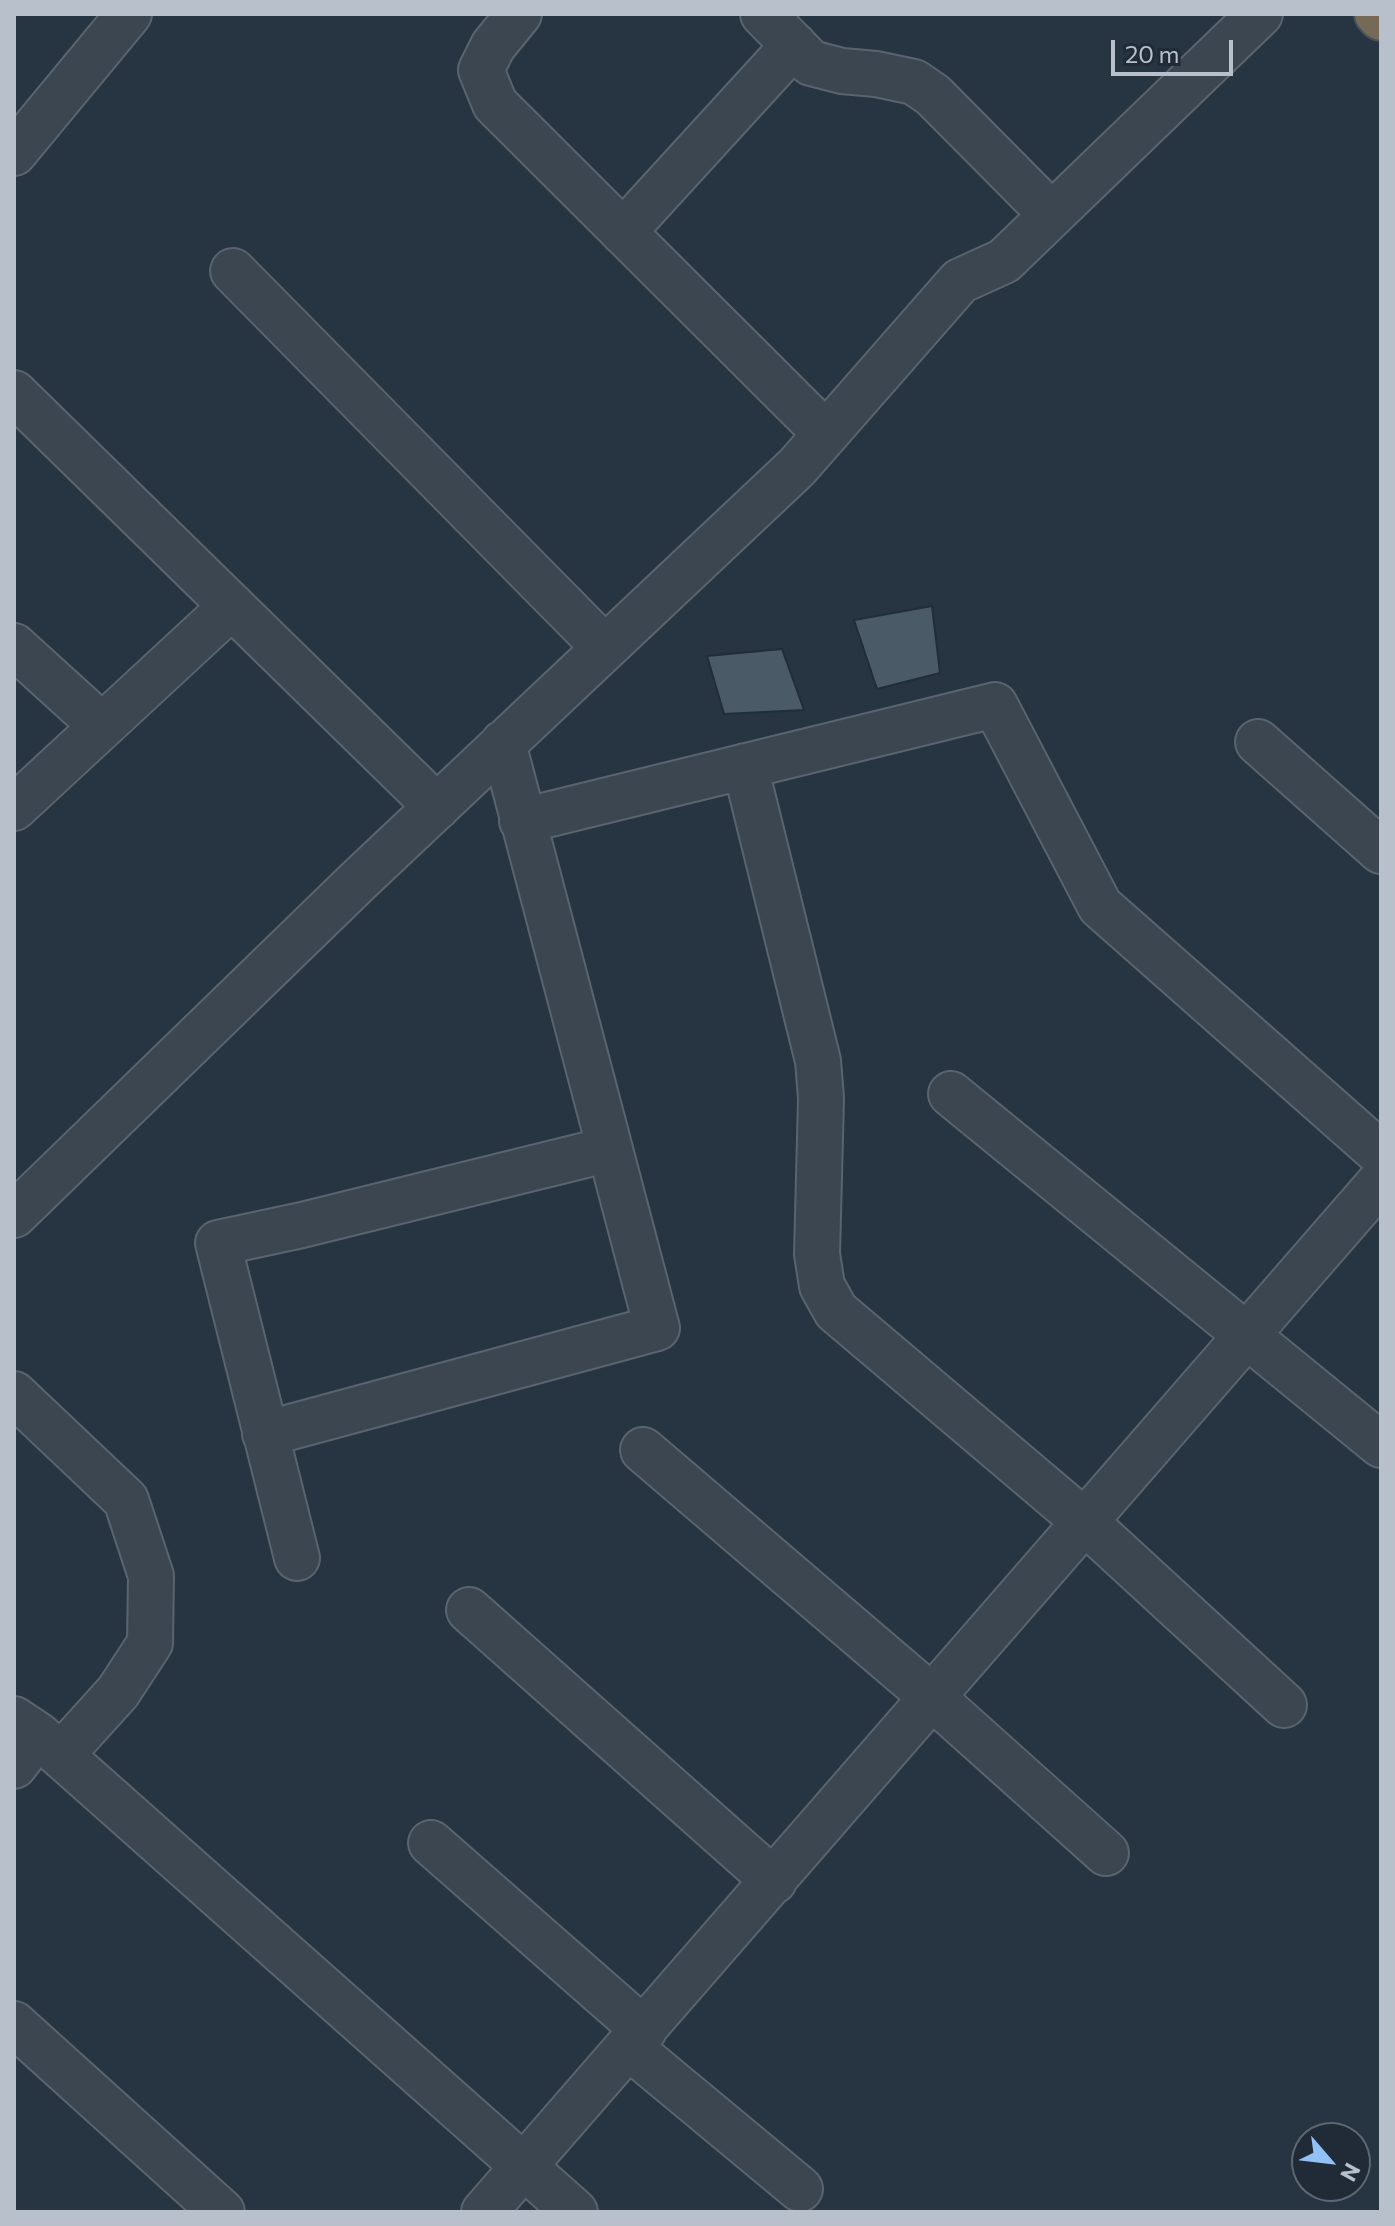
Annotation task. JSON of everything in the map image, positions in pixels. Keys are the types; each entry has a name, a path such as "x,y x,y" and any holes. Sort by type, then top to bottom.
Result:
{"street":[{"path":"14,153 129,14"},
{"path":"519,14 493,46 481,70 495,104 826,434"},
{"path":"763,14 811,63 914,82 933,95 1052,215"},
{"path":"14,1215 503,743 797,467 960,281 1004,261 1260,14"},
{"path":"623,232 794,45"},
{"path":"233,271 605,648"},
{"path":"14,393 437,807"},
{"path":"14,808 232,606"},
{"path":"14,646 102,726"},
{"path":"522,821 995,705 1100,906 1381,1154"},
{"path":"1258,742 1381,851"},
{"path":"265,1434 657,1328 503,743"},
{"path":"745,766 818,1061 821,1098 817,1254 822,1286 836,1311 1085,1522 1284,1705"},
{"path":"951,1094 1381,1445"},
{"path":"297,1558 218,1243 610,1149"},
{"path":"484,2212 1381,1181"},
{"path":"14,1394 126,1500 151,1576 150,1643 118,1692 32,1744 575,2212"},
{"path":"643,1450 933,1698 1106,1853"},
{"path":"469,1610 774,1881"},
{"path":"431,1843 800,2189"},
{"path":"14,2024 222,2212"}],"building":[{"path":"932,606 940,673 877,689 854,620"},
{"path":"782,649 804,710 724,714 707,656"}]}
